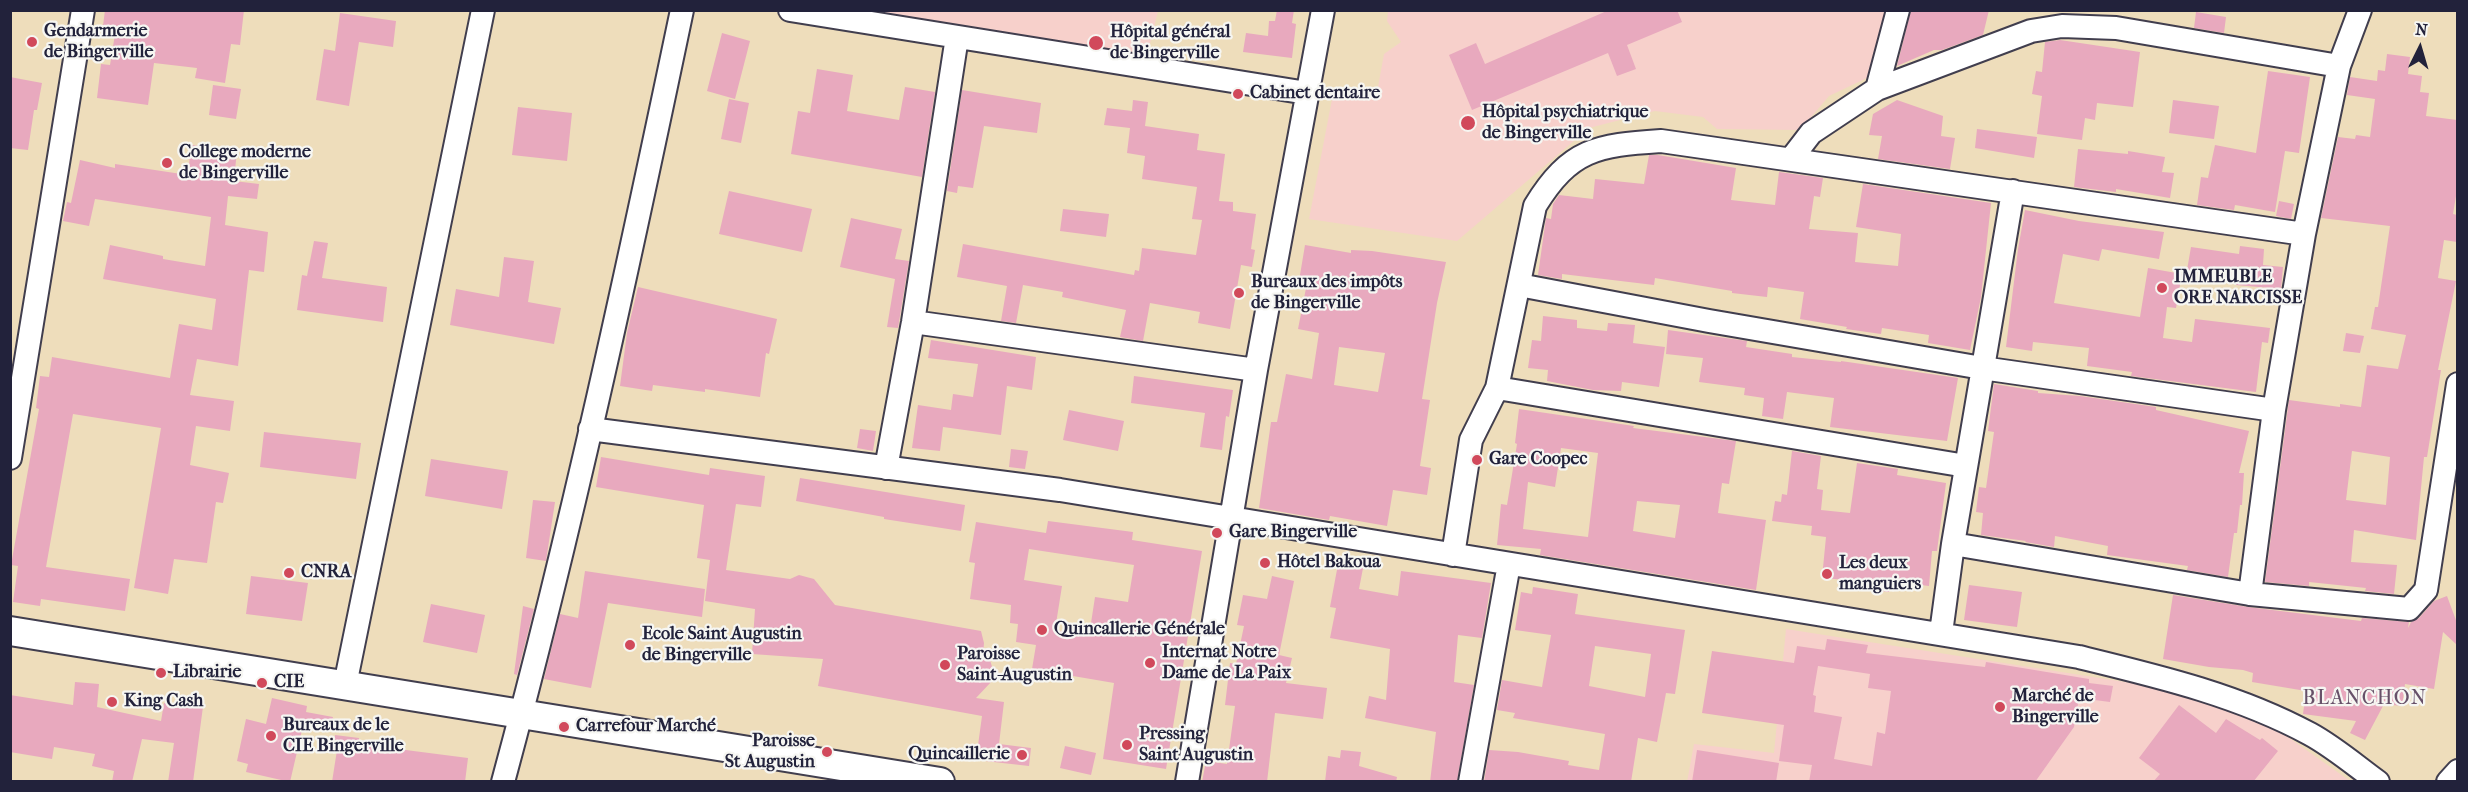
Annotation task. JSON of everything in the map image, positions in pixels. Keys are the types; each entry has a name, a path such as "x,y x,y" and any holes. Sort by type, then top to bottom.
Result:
{"main road":[{"path":"10,631 940,782"}],"street":[{"path":"10,458 21,336 83,10"},
{"path":"345,685 483,10"},
{"path":"503,782 590,429 682,10"},
{"path":"790,10 1307,93"},
{"path":"1187,782 1256,370 1323,10"},
{"path":"1877,89 1898,10"},
{"path":"2250,594 2274,410 2304,234 2339,66 2361,10"},
{"path":"1791,159 1811,133 1877,89 2031,32 2062,26 2116,28 2339,66"},
{"path":"886,468 913,322 957,37"},
{"path":"1453,555 1471,440 1497,388 1535,206 1562,169 1586,153 1615,143 1661,141 2304,234"},
{"path":"1941,633 1953,544 2013,191"},
{"path":"1519,285 1982,368 2274,410"},
{"path":"913,322 1256,370"},
{"path":"1953,544 2250,594 2409,609 2426,590 2457,384"},
{"path":"1497,388 1966,466"},
{"path":"590,429 1060,490 2079,657 2205,691 2277,718 2312,735 2378,782"},
{"path":"1470,782 1509,564"},
{"path":"2448,782 2457,771"}],"shaded area":[{"name":"Hôpital général de Bingerville","path":"850,11 1158,11 1146,60"},
{"name":"Hôpital psychiatrique de Bingerville","path":"1388,11 1889,11 1871,76 1829,96 1800,130 1717,129 1703,117 1655,111 1589,128 1457,241 1309,219 1333,94 1376,98 1384,54 1401,42 1387,21"},
{"name":"Marché de Bingerville","path":"1786,629 2170,689 2271,725 2350,781 1687,782 1694,744 1774,753"}],"building":[{"path":"105,10 244,10 240,45 231,44 225,83 195,78 197,68 154,63 148,105 97,98 101,64 110,65 116,28 103,26"},
{"path":"1277,10 1294,10 1292,23 1296,24 1292,58 1243,52 1246,33 1268,36 1269,21 1275,21"},
{"path":"1609,10 1677,10 1682,22 1627,45 1636,69 1617,76 1608,53 1472,110 1449,55 1476,43 1485,64"},
{"path":"1911,10 1989,10 1983,35 1942,50 1934,50 1897,66"},
{"path":"2196,12 2226,17 2224,33 2194,28"},
{"path":"340,13 396,21 393,47 359,42 349,106 316,100 324,49 335,51"},
{"path":"722,33 750,41 735,99 707,91"},
{"path":"2060,40 2140,52 2133,107 2097,103 2095,120 2085,118 2082,140 2037,134 2042,96 2032,94 2036,71 2042,72 2045,42"},
{"path":"2387,54 2410,57 2408,74 2422,76 2420,92 2429,93 2426,116 2457,120 2457,190 2453,214 2457,215 2457,242 2444,240 2438,278 2456,281 2438,370 2441,370 2427,457 2424,457 2416,540 2354,530 2351,562 2397,565 2394,594 2365,591 2366,588 2309,582 2309,586 2265,582 2289,400 2340,407 2340,404 2361,407 2367,365 2398,369 2406,335 2371,329 2375,307 2378,307 2390,226 2321,218 2338,137 2355,139 2356,135 2370,137 2375,99 2347,95 2350,77 2377,81 2378,70 2385,71","holes":["2352,451 2390,457 2386,505 2346,500"]},
{"path":"817,69 853,75 847,111 899,120 905,87 935,92 922,177 791,154 798,111 810,113"},
{"path":"2268,71 2310,77 2299,153 2285,151 2275,212 2235,205 2234,210 2197,205 2201,177 2208,178 2215,145 2256,153"},
{"path":"10,77 42,83 37,110 34,110 28,150 10,148"},
{"path":"213,85 241,89 236,119 209,115"},
{"path":"962,90 1041,103 1037,133 984,126 973,188 958,186 957,193 947,191"},
{"path":"729,99 749,103 741,143 721,139"},
{"path":"1133,100 1148,102 1145,126 1199,134 1197,150 1225,154 1219,201 1233,202 1233,211 1256,214 1251,249 1255,250 1252,267 1241,265 1230,329 1198,323 1200,312 1150,303 1143,341 1120,337 1126,310 1062,297 1063,292 1023,285 1016,323 1001,321 1007,286 957,277 963,244 1134,275 1135,270 1139,271 1142,248 1196,255 1202,220 1192,219 1197,187 1142,179 1145,156 1127,153 1130,128 1104,125 1107,108 1132,111"},
{"path":"1897,100 1943,116 1941,136 1955,138 1950,169 1878,159 1882,136 1869,135 1873,114"},
{"path":"2173,100 2219,106 2214,139 2169,133"},
{"path":"518,107 572,113 567,161 512,155"},
{"path":"1977,129 2037,137 2034,158 1975,148"},
{"path":"191,145 237,150 234,181 259,184 257,199 228,196 225,225 268,232 264,272 249,270 238,366 197,359 190,395 234,401 230,431 196,426 190,465 229,473 223,503 216,502 207,563 174,559 168,594 134,588 161,428 73,414 46,567 130,579 125,611 41,599 40,606 13,602 18,566 11,565 39,409 36,408 40,376 49,377 52,357 170,378 179,324 212,330 216,299 103,279 110,245 163,256 163,259 205,266 211,217 95,199 89,226 63,221 67,202 71,203 80,160 115,168 115,164 188,175"},
{"path":"2078,149 2128,154 2128,151 2165,157 2162,172 2174,173 2170,198 2116,189 2116,192 2074,187"},
{"path":"1649,155 1736,168 1731,200 1775,205 1779,172 1823,178 1820,197 1814,196 1809,229 1858,233 1855,262 1898,266 1901,234 1856,227 1863,184 1991,203 1981,297 1970,350 1928,343 1929,335 1882,328 1881,334 1800,319 1804,292 1768,287 1767,297 1732,293 1732,291 1655,278 1654,285 1562,274 1562,279 1538,275 1546,218 1551,219 1553,204 1559,195 1593,199 1595,179 1644,184"},
{"path":"729,191 812,209 802,252 719,234"},
{"path":"2279,201 2294,204 2291,219 2276,216"},
{"path":"1063,209 1109,214 1106,237 1060,231"},
{"path":"2025,210 2079,221 2164,232 2159,259 2102,249 2099,261 2063,254 2054,303 2140,317 2148,268 2182,274 2176,308 2167,307 2163,338 2192,342 2195,319 2270,328 2268,343 2262,342 2256,392 2131,376 2132,372 2087,366 2089,348 2033,342 2032,351 2006,347"},
{"path":"851,218 902,229 895,259 909,261 898,328 887,327 895,279 840,267"},
{"path":"314,241 328,243 322,278 387,287 383,322 297,310 302,275 307,276"},
{"path":"1305,245 1351,253 1351,250 1372,251 1446,262 1422,399 1430,400 1420,466 1431,468 1427,495 1393,490 1387,526 1330,516 1329,520 1259,508 1271,422 1277,422 1286,374 1312,379 1319,333 1298,329 1307,283 1299,281","holes":["1339,347 1385,353 1378,392 1334,385"]},
{"path":"2240,246 2264,249 2263,265 2283,267 2281,289 2236,285 2236,277 2187,270 2191,247 2239,254"},
{"path":"504,257 534,261 528,302 561,308 554,344 450,325 456,289 499,297"},
{"path":"638,287 777,319 769,354 766,353 760,397 705,389 705,392 653,385 652,391 620,386 627,333"},
{"path":"1543,316 1577,320 1577,328 1607,331 1608,323 1635,325 1633,343 1665,347 1659,387 1622,382 1621,391 1593,390 1547,381 1548,370 1528,368 1532,340 1541,341"},
{"path":"1668,330 1747,341 1746,347 1792,354 1792,357 1841,361 1958,378 1947,441 1830,427 1834,398 1787,392 1783,419 1762,416 1764,398 1744,395 1745,388 1699,382 1703,358 1666,354"},
{"path":"2346,333 2364,336 2360,353 2343,351"},
{"path":"931,340 1036,357 1032,390 1007,386 1001,435 943,427 940,451 912,448 918,405 951,410 953,394 973,397 978,364 928,358"},
{"path":"1134,376 1233,390 1229,417 1226,416 1222,450 1200,447 1205,413 1131,403"},
{"path":"1994,384 2038,391 2038,393 2080,396 2156,407 2156,410 2249,431 2239,473 2244,473 2242,505 2240,505 2237,533 2234,533 2228,577 2187,570 2188,566 2107,555 2108,546 2055,536 2054,547 1981,535 1983,513 1976,512 1979,487 1986,488 1994,432 1988,431"},
{"path":"1519,409 1634,426 1633,428 1736,441 1729,484 1722,483 1718,513 1766,520 1756,590 1540,555 1541,549 1497,545 1501,504 1507,505 1517,444 1515,443","holes":["1561,448 1598,453 1588,537 1523,529 1528,482 1555,487","1637,501 1680,505 1675,538 1633,531"]},
{"path":"1069,410 1124,421 1118,451 1063,440"},
{"path":"860,429 876,431 873,451 857,448"},
{"path":"264,432 361,443 356,479 260,467"},
{"path":"1011,449 1028,451 1025,469 1009,467"},
{"path":"1792,451 1821,456 1817,489 1823,490 1821,510 1850,513 1857,463 1898,469 1897,475 1946,483 1937,551 1932,551 1929,586 1890,581 1889,592 1846,587 1847,580 1822,578 1826,537 1811,535 1812,526 1772,521 1775,501 1781,502 1782,494 1787,495"},
{"path":"601,457 709,475 710,468 765,476 761,507 736,504 726,570 790,579 799,575 814,579 835,605 981,631 984,643 983,654 990,660 993,670 992,681 976,698 1004,702 999,744 1031,748 1029,766 976,760 982,716 818,686 823,659 752,654 755,609 705,601 710,560 697,558 704,505 596,487"},
{"path":"431,459 508,471 502,509 425,496"},
{"path":"800,478 965,505 961,531 884,519 884,517 796,501"},
{"path":"533,500 555,502 546,561 526,558"},
{"path":"1048,521 1133,532 1132,540 1202,551 1166,769 1103,759 1114,683 1032,669 1036,645 1016,642 1018,624 1010,623 1011,605 970,599 975,563 969,562 976,522 1046,533","holes":["1029,549 1134,565 1128,602 1095,597 1089,636 1055,630 1062,586 1024,580"]},
{"path":"1339,559 1364,563 1359,589 1398,596 1401,571 1491,583 1482,638 1458,635 1454,682 1474,685 1457,782 1430,782 1436,732 1365,718 1369,696 1386,700 1390,649 1330,638 1336,608 1330,607"},
{"path":"585,571 705,589 702,617 608,603 591,688 544,679 560,614 578,618"},
{"path":"251,576 308,583 302,621 246,614"},
{"path":"1272,576 1294,581 1279,655 1292,658 1286,683 1327,688 1323,719 1275,713 1267,782 1202,782 1206,761 1227,764 1235,706 1225,705 1230,663 1236,664 1244,626 1237,625 1243,595 1267,599"},
{"path":"1969,585 2022,592 2017,627 1964,620"},
{"path":"1533,587 1578,594 1575,614 1685,630 1675,694 1666,693 1657,742 1638,738 1631,782 1484,782 1489,750 1518,752 1569,761 1568,765 1599,770 1605,734 1513,718 1515,713 1497,710 1502,680 1542,687 1551,635 1515,630 1521,592 1532,594","holes":["1595,646 1651,654 1645,697 1589,686"]},
{"path":"2173,595 2361,621 2362,618 2409,622 2408,628 2411,622 2419,618 2434,601 2447,596 2457,623 2457,645 2443,632 2434,689 2405,684 2402,706 2384,704 2365,740 2350,733 2356,721 2303,714 2306,691 2252,682 2253,673 2243,670 2163,659"},
{"path":"431,604 485,615 477,653 423,642"},
{"path":"523,606 534,609 517,675 514,674"},
{"path":"1827,639 1868,645 1866,653 1985,667 1986,662 2089,679 2089,683 2113,686 2110,702 2079,698 2074,727 2035,782 1809,782 1812,765 1779,761 1784,725 1702,713 1712,651 1794,663 1797,646 1825,650","holes":["1818,666 1870,674 1868,688 1891,691 1885,734 1877,732 1872,766 1834,759 1842,717 1814,712 1816,696 1813,695"]},
{"path":"75,682 99,684 97,707 161,721 164,703 182,705 183,696 204,699 193,782 168,782 174,743 142,739 132,782 112,782 114,771 92,766 95,754 54,747 52,759 10,752 10,695 73,705"},
{"path":"272,698 307,706 306,712 333,717 330,731 303,726 290,782 246,772 248,764 237,761 246,719 266,724"},
{"path":"2179,705 2216,733 2226,719 2260,740 2262,738 2278,751 2253,782 2153,782 2160,774 2139,758"},
{"path":"335,735 359,738 359,744 468,758 465,782 332,782 337,750 334,750"},
{"path":"1065,746 1096,753 1091,775 1060,768"},
{"path":"1341,750 1361,752 1359,766 1397,777 1396,782 1325,782 1328,756 1340,758"},
{"path":"1697,750 1779,763 1776,782 1692,782"}],"place":[{"name":"Gendarmerie de Bingerville","path":"32,42"},
{"name":"Hôpital général de Bingerville","path":"1096,43"},
{"name":"Cabinet dentaire","path":"1238,94"},
{"name":"Hôpital psychiatrique de Bingerville","path":"1468,123"},
{"name":"College moderne de Bingerville","path":"167,163"},
{"name":"IMMEUBLE ORE NARCISSE","path":"2162,288"},
{"name":"Bureaux des impôts de Bingerville","path":"1239,293"},
{"name":"Gare Coopec","path":"1477,460"},
{"name":"Gare Bingerville","path":"1217,533"},
{"name":"Hôtel Bakoua","path":"1265,563"},
{"name":"CNRA","path":"289,573"},
{"name":"Les deux manguiers","path":"1827,574"},
{"name":"Quincallerie Générale","path":"1042,630"},
{"name":"Ecole Saint Augustin de Bingerville","path":"630,645"},
{"name":"Internat Notre Dame de La Paix","path":"1150,663"},
{"name":"Paroisse Saint-Augustin","path":"945,665"},
{"name":"Librairie","path":"161,673"},
{"name":"CIE","path":"262,683"},
{"name":"King Cash","path":"112,702"},
{"name":"Marché de Bingerville","path":"2000,707"},
{"name":"Carrefour Marché","path":"564,727"},
{"name":"Bureaux de le CIE Bingerville","path":"271,736"},
{"name":"Pressing Saint Augustin","path":"1127,745"},
{"name":"Paroisse St Augustin","path":"827,752"},
{"name":"Quincaillerie","path":"1022,755"}],"district":[{"name":"BLANCHON","path":"2365,699"}]}
